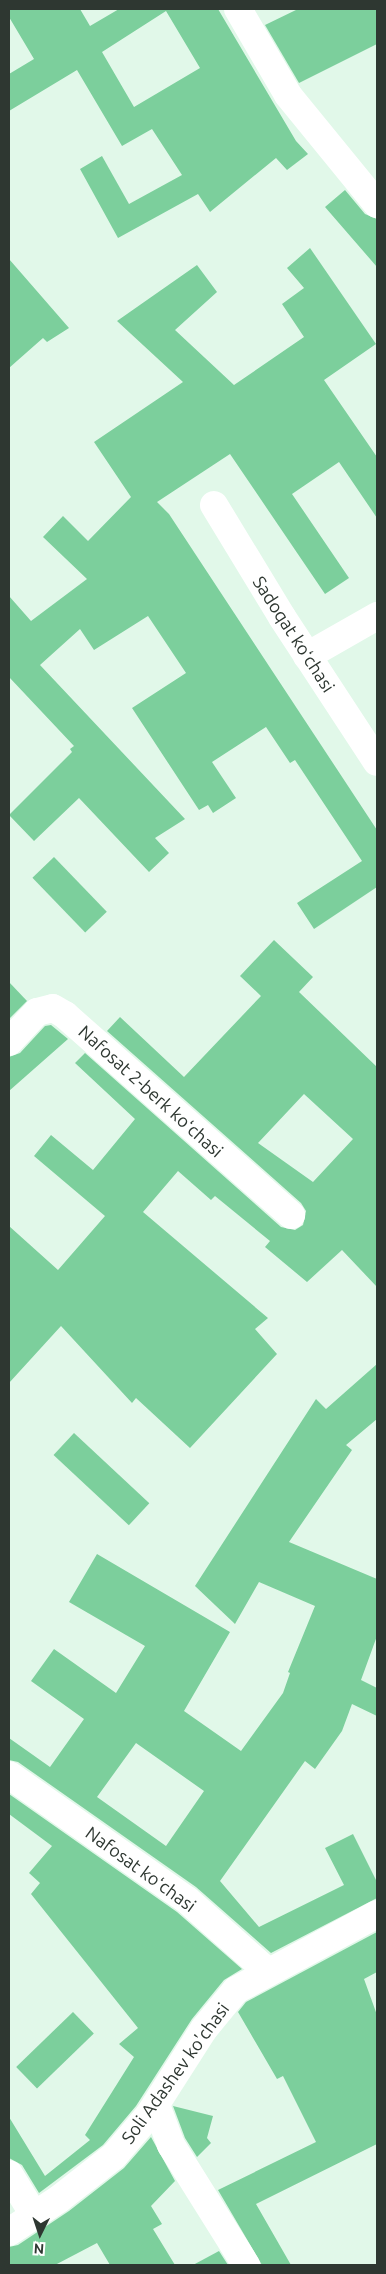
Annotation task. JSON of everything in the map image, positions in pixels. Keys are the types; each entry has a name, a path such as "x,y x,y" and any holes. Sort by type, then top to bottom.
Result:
{"street":[{"path":"238,9 288,95 377,204"},
{"name":"Sadoqat koʻchasi","path":"214,505 307,656 377,762"},
{"path":"307,656 377,616"},
{"name":"Nafosat 2-berk koʻchasi","path":"9,1042 37,1012 52,1008 65,1014 291,1215"},
{"name":"Nafosat koʻchasi","path":"9,1775 187,1900 268,1970"},
{"name":"Soli Adashev ko'chasi","path":"9,2232 114,2156 156,2105 204,2029 236,1990 268,1970 377,1914"},
{"path":"156,2105 171,2145 246,2265"},
{"path":"9,2174 34,2215"}],"building":[{"path":"9,9 80,9 90,26 119,9 218,9 296,141 308,154 287,170 276,158 210,212 198,194 118,238 80,169 102,156 129,204 182,175 152,129 122,146 77,70 9,111 9,74 34,59 9,17","holes":["166,11 200,68 134,107 102,52"]},
{"path":"298,9 377,9 377,44 299,83 265,25"},
{"path":"345,190 365,214 377,219 377,267 325,207"},
{"path":"310,248 376,344 324,380 377,457 377,518 339,462 292,494 349,578 325,594 230,454 157,502 169,514 377,830 377,887 314,929 297,903 362,861 295,760 290,763 266,727 212,762 236,798 213,813 208,805 199,810 132,708 186,673 148,616 94,650 80,629 40,665 185,819 155,838 169,853 149,872 79,798 34,841 9,815 72,752 70,749 74,746 9,677 9,596 31,621 87,579 43,537 63,516 88,541 131,497 94,442 183,382 117,321 197,265 217,292 175,330 234,385 304,337 282,304 304,288 287,268"},
{"path":"9,259 69,328 47,342 43,338 9,368"},
{"path":"54,857 107,912 85,933 32,878"},
{"path":"274,940 313,977 299,992 377,1067 377,1287 342,1250 307,1282 265,1247 270,1241 215,1196 211,1200 178,1171 143,1212 268,1318 255,1329 277,1354 190,1448 136,1398 132,1403 61,1326 9,1383 9,1226 58,1270 105,1216 34,1156 51,1135 93,1170 135,1119 75,1063 85,1053 281,1227 295,1230 303,1225 306,1211 301,1203 107,1031 120,1017 184,1077 261,996 240,976","holes":["304,1094 353,1139 313,1182 258,1143"]},
{"path":"9,982 27,1001 9,1019"},
{"path":"51,1025 68,1039 9,1091 9,1057 20,1053 45,1026"},
{"path":"377,1364 377,1419 346,1445 352,1450 289,1542 377,1579 377,1636 361,1680 377,1688 377,1716 352,1704 342,1731 315,1769 305,1761 220,1881 259,1927 344,1885 325,1848 353,1834 377,1882 377,1898 271,1953 196,1887 18,1762 9,1760 9,1738 50,1767 84,1719 31,1681 54,1649 116,1693 145,1646 69,1602 97,1554 230,1632 184,1711 241,1751 283,1693 290,1673 288,1672 315,1606 259,1582 235,1624 195,1586 316,1399 326,1409","holes":["136,1743 204,1791 166,1846 97,1797"]},
{"path":"74,1433 149,1503 129,1525 54,1455"},
{"path":"9,1794 177,1912 242,1969 224,1980 192,2019 136,2106 103,2145 39,2193 22,2165 9,2158 9,2117 45,2176 90,2140 85,2135 134,2057 119,2044 138,2028 31,1894 40,1883 29,1873 52,1846 9,1814"},
{"path":"377,1932 377,1972 364,1979 377,2015 377,2144 256,2204 291,2265 262,2265 218,2190 316,2142 283,2076 277,2079 238,2012 246,2002"},
{"path":"73,2012 94,2034 37,2088 16,2067"},
{"path":"173,2106 213,2116 207,2138 211,2143 197,2157 185,2138"},
{"path":"151,2137 175,2181 151,2206 162,2224 153,2229 175,2265 110,2265 97,2243 55,2265 9,2265 9,2247 18,2245 69,2211 124,2168"},
{"path":"219,2251 228,2265 193,2265"}]}
